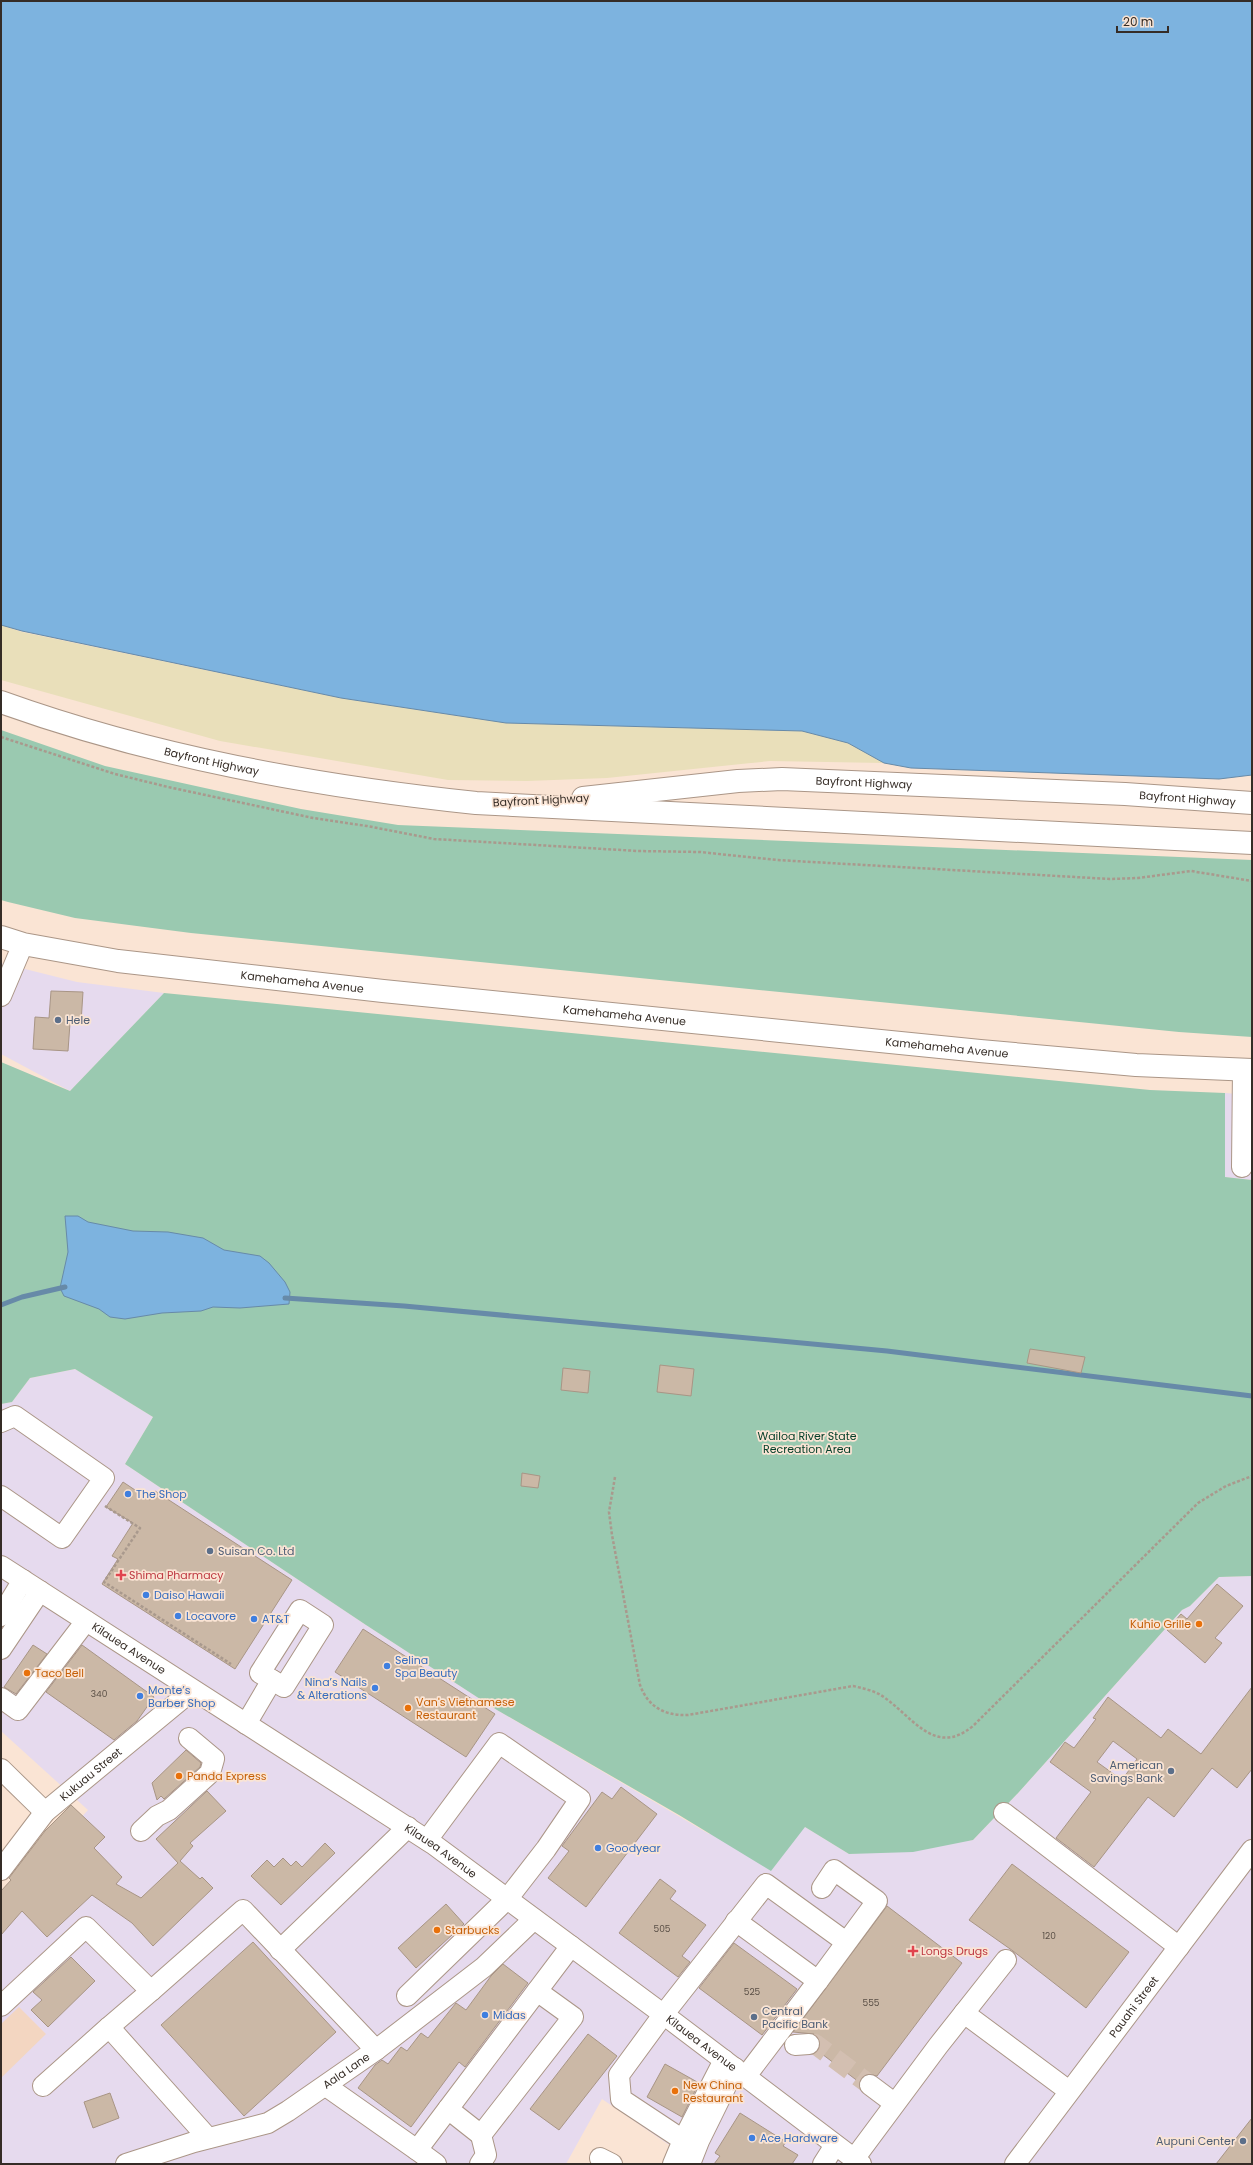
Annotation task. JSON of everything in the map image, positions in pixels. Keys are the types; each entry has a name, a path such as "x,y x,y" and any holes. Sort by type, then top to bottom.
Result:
{"main road":[{"name":"Bayfront Highway","path":"1,702 136,743 251,770 394,794 476,803 1252,843"},
{"name":"Bayfront Highway","path":"476,803 585,798 738,781 782,779 1125,794 1252,803"},
{"name":"Kamehameha Avenue","path":"1,937 23,944 118,961 383,991 972,1051 1136,1065 1248,1069"}],"street":[{"path":"1,996 23,944"},
{"path":"1242,1168 1248,1069"},
{"path":"1,1422 15,1416 104,1478 62,1538 1,1496"},
{"name":"Kilauea Avenue","path":"1,1566 427,1840 508,1898 859,2163"},
{"path":"1,1616 23,1580"},
{"path":"1,1649 40,1592"},
{"path":"1,1698 18,1710 86,1621"},
{"path":"246,1724 272,1680"},
{"name":"Kukuau Street","path":"1,1870 45,1812 192,1689"},
{"path":"141,1831 157,1816 169,1810 210,1773 214,1760 189,1738"},
{"path":"407,1996 508,1898 546,1849 580,1799 499,1743 427,1840"},
{"path":"1,1769 45,1812"},
{"path":"1004,1813 1179,1947"},
{"path":"280,1950 408,1827"},
{"name":"Pauahi Street","path":"1016,2164 1069,2091 1252,1850"},
{"path":"673,2164 683,2140 735,2068 818,1981 877,1901 834,1870 822,1888"},
{"path":"683,2140 621,2099 619,2075 663,2015 766,1884 846,1942"},
{"path":"43,2086 243,1910 376,2050"},
{"name":"Aala Lane","path":"126,2164 208,2138 268,2123 326,2086 376,2050 484,1967 534,1918"},
{"path":"736,1921 818,1981"},
{"path":"1,2006 86,1927 152,1991"},
{"path":"417,2150 571,1946"},
{"path":"859,2163 894,2103 1006,1960"},
{"path":"481,2135 573,2017 537,1991"},
{"path":"964,2013 1069,2091"},
{"path":"109,2027 208,2138"},
{"path":"690,2164 699,2141 735,2068"},
{"path":"870,2085 894,2103"},
{"path":"326,2086 436,2164"},
{"path":"448,2109 481,2135 486,2155 480,2164"},
{"path":"823,2164 835,2145"}],"path":[{"path":"1,737 115,774 168,787 306,817 434,839 638,851 700,852 778,860 1110,879 1138,878 1191,871 1252,881"},
{"path":"615,1477 610,1512 612,1535 640,1686 648,1702 655,1708 671,1714 688,1715 853,1686 871,1690 880,1695 919,1727 939,1738 948,1738 956,1737 973,1726 1198,1503 1226,1486 1252,1476"},
{"path":"104,1504 140,1528 104,1582 231,1664"}],"shaded area":[{"path":"1,963 77,982 164,993 70,1091 1,1054"},
{"path":"1225,1093 1252,1095 1252,1180 1225,1177"},
{"path":"75,1369 153,1417 125,1464 366,1625 497,1710 709,1834 805,1827 849,1854 973,1840 1019,1792 1182,1610 1190,1606 1219,1577 1252,1576 1252,2164 681,2164 684,2155 602,2099 566,2164 1,2164 1,1906 88,1810 1,1731 1,1404 12,1402 30,1378"},
{"path":"19,2007 46,2034 1,2078 1,2024"}],"green space":[{"path":"1,730 105,766 301,809 398,825 1252,860 1252,1037 1179,1032 191,933 75,918 8,902 1,900"},
{"name":"Wailoa River State Recreation Area","path":"164,993 1150,1090 1225,1093 1225,1177 1252,1180 1252,1576 1219,1577 1190,1606 1182,1610 1019,1792 973,1840 913,1852 849,1854 805,1827 771,1871 679,1815 497,1710 366,1625 125,1464 153,1417 75,1369 30,1378 12,1402 1,1404 1,1062 70,1091"}],"sand":[{"path":"1,625 22,632 341,698 506,723 802,731 848,743 884,763 770,761 607,778 527,781 448,780 220,741 1,680"}],"water":[{"path":"1,1 1252,1 1252,775 1219,779 911,768 884,763 848,743 802,731 506,723 341,698 22,631 1,625"},
{"path":"65,1216 78,1216 88,1222 133,1231 168,1232 203,1238 224,1250 260,1256 269,1263 285,1282 290,1292 289,1304 240,1308 213,1307 201,1311 162,1313 125,1319 110,1317 99,1309 64,1296 60,1288 68,1252"}],"building":[{"name":"Hele","path":"51,991 83,992 81,1023 70,1023 68,1051 33,1049 35,1017 49,1018"},
{"path":"1030,1349 1085,1357 1081,1373 1027,1363"},
{"path":"660,1365 694,1369 691,1396 657,1392"},
{"path":"563,1368 590,1371 588,1393 561,1390"},
{"path":"522,1473 540,1476 538,1488 521,1486"},
{"path":"123,1482 150,1500 155,1491 292,1580 235,1669 102,1584 118,1559 112,1556 133,1523 106,1507"},
{"name":"Kuhio Grille","path":"1217,1584 1243,1606 1215,1638 1222,1643 1205,1663 1167,1630 1181,1614 1187,1619"},
{"path":"363,1629 495,1714 466,1757 335,1672"},
{"name":"Taco Bell","path":"33,1645 47,1654 16,1694 4,1687"},
{"path":"82,1645 154,1697 137,1721 114,1740 46,1692"},
{"path":"1252,1687 1252,1769 1237,1788 1212,1768 1174,1817 1148,1797 1094,1867 1056,1838 1091,1792 1050,1762 1065,1742 1074,1748 1096,1719 1093,1718 1108,1697 1161,1738 1168,1729 1201,1754","holes":["1113,1741 1137,1759 1122,1780 1097,1762"]},
{"path":"186,1750 201,1763 200,1767 164,1799 161,1796 157,1800 152,1783"},
{"name":"Goodyear","path":"621,1787 657,1814 586,1907 548,1878 569,1851 562,1846 602,1792 612,1799"},
{"path":"207,1791 226,1811 190,1843 193,1846 180,1861 200,1879 202,1877 213,1888 153,1946 132,1923 92,1895 47,1937 22,1911 1,1935 1,1891 11,1880 9,1878 45,1831 71,1805 105,1837 94,1848 122,1877 116,1884 141,1898 178,1863 156,1839"},
{"path":"325,1843 335,1853 281,1905 251,1876 267,1860 274,1867 283,1858 291,1866 296,1861 302,1867"},
{"path":"1012,1864 1129,1952 1086,2008 1013,1951 969,1920"},
{"path":"660,1879 676,1891 670,1899 706,1925 682,1956 690,1962 678,1977 619,1933"},
{"name":"Starbucks","path":"446,1904 464,1924 416,1968 398,1948"},
{"name":"Longs Drugs","path":"887,1906 962,1963 877,2076 866,2074 859,2082 818,2051 820,2043 814,2034 793,2032"},
{"path":"253,1942 336,2032 244,2116 161,2025"},
{"path":"734,1943 797,1989 762,2035 699,1988"},
{"path":"71,1957 95,1981 48,2027 31,2010 42,2000 33,1992"},
{"path":"503,1964 528,1983 465,2067 459,2062 411,2127 358,2088 375,2065 382,2060 388,2064 401,2047 407,2051 421,2033 428,2038 456,2003 466,2010 491,1976"},
{"path":"588,2034 617,2056 559,2130 530,2109"},
{"name":"New China Restaurant","path":"665,2064 699,2083 682,2117 647,2097"},
{"path":"110,2093 119,2118 93,2128 84,2102"},
{"name":"Ace Hardware","path":"740,2113 786,2142 783,2146 798,2155 792,2164 714,2164 720,2156 715,2153"},
{"name":"Aupuni Center","path":"1252,2118 1252,2164 1216,2164"}],"waterway":[{"path":"1,1305 22,1297 65,1287"},
{"path":"285,1298 404,1306 887,1351 1252,1396"}],"tunnel":[{"path":"809,2044 815,2044 870,2085"}],"place":[{"name":"Hele","path":"58,1020"},
{"name":"The Shop","path":"128,1494"},
{"name":"Suisan Co. Ltd","path":"210,1551"},
{"name":"Shima Pharmacy","path":"121,1575"},
{"name":"Daiso Hawaii","path":"146,1595"},
{"name":"Locavore","path":"178,1616"},
{"name":"AT&T","path":"254,1619"},
{"name":"Kuhio Grille","path":"1199,1624"},
{"name":"Selina Spa Beauty","path":"387,1666"},
{"name":"Taco Bell","path":"27,1673"},
{"name":"Nina’s Nails & Alterations","path":"375,1688"},
{"name":"Monte’s Barber Shop","path":"140,1696"},
{"name":"Van's Vietnamese Restaurant","path":"408,1708"},
{"name":"American Savings Bank","path":"1171,1771"},
{"name":"Panda Express","path":"179,1776"},
{"name":"Goodyear","path":"598,1848"},
{"name":"Starbucks","path":"437,1930"},
{"name":"Longs Drugs","path":"913,1951"},
{"name":"Midas","path":"485,2015"},
{"name":"Central Pacific Bank","path":"754,2017"},
{"name":"New China Restaurant","path":"675,2091"},
{"name":"Ace Hardware","path":"752,2138"},
{"name":"Aupuni Center","path":"1243,2141"}]}
